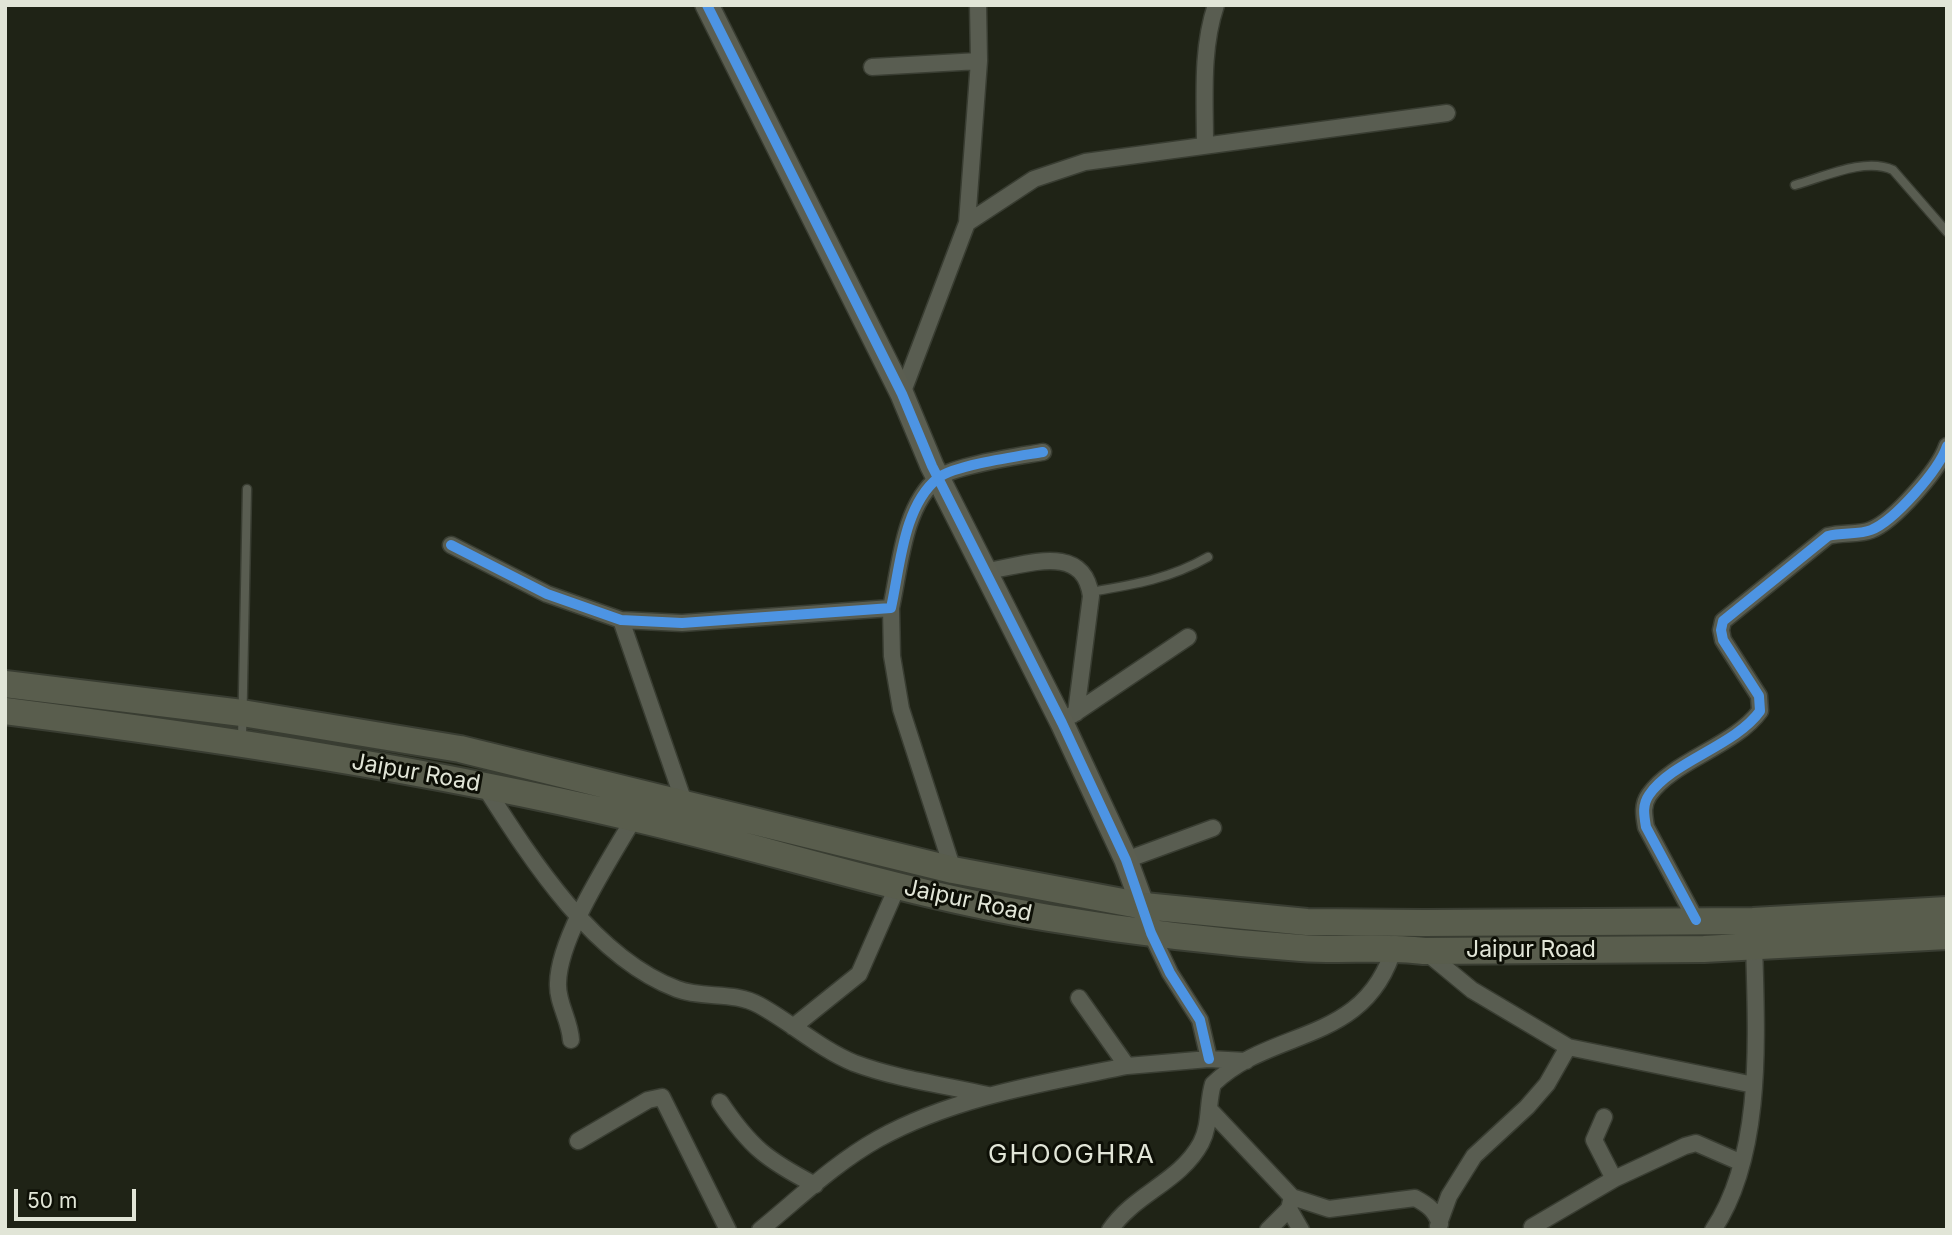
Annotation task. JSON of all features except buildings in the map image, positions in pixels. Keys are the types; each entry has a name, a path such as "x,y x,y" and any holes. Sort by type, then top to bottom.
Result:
{"main road":[{"name":"Jaipur Road","path":"5,684 242,713 460,749 953,870 1144,906 1307,922 1397,935 1424,951 1754,933 1947,910"},
{"name":"Jaipur Road","path":"5,711 242,742 483,784 634,818 898,885 1035,915 1151,933 1306,949 1397,935 1696,920 1754,933 1947,936"},
{"path":"661,825 676,800"}],"street":[{"path":"707,5 902,394 939,477 986,571 1069,718 1144,906 1151,933 1170,973 1200,1020 1209,1059"},
{"path":"902,394 967,223 979,61 978,5"},
{"path":"1205,144 1205,60 1210,23 1216,5"},
{"path":"872,67 979,61"},
{"path":"967,223 1034,179 1085,162 1447,113"},
{"path":"1696,920 1646,827 1643,810 1649,795 1664,781 1744,728 1760,712 1759,696 1723,640 1723,621 1828,536 1845,531 1863,532 1878,526 1931,477 1942,462 1947,446"},
{"path":"953,870 901,709 892,656 891,608 914,513 923,496 939,477 1043,452"},
{"path":"451,545 547,594 621,620 682,624 891,608"},
{"path":"986,571 1061,561 1080,568 1088,577 1090,592 1069,718"},
{"path":"621,620 676,800"},
{"path":"1069,718 1188,637"},
{"path":"483,784 525,850 580,915 615,951 646,973 677,989 740,998 758,1004 853,1062 988,1095"},
{"path":"571,1040 558,980 580,915 634,818"},
{"path":"1126,860 1213,828"},
{"path":"793,1027 859,974 898,885"},
{"path":"1713,1230 1735,1191 1754,1085 1754,933"},
{"path":"1110,1230 1125,1211 1157,1189 1193,1156 1203,1140 1213,1084 1245,1061 1332,1025 1349,1012 1383,979 1397,935"},
{"path":"1424,951 1472,990 1568,1047 1754,1085"},
{"path":"1079,998 1127,1066"},
{"path":"1438,1227 1449,1196 1474,1156 1541,1092 1568,1047"},
{"path":"760,1230 848,1158 880,1138 988,1095 1127,1066 1209,1059 1245,1061"},
{"path":"578,1141 648,1100 662,1097 728,1230"},
{"path":"720,1102 742,1136 758,1152 815,1185"},
{"path":"1209,1110 1291,1203 1301,1230"},
{"path":"1604,1117 1594,1140 1614,1180"},
{"path":"1532,1227 1614,1180 1696,1143 1742,1163"},
{"path":"1291,1203 1329,1209 1415,1198 1436,1213 1438,1227"},
{"path":"1268,1230 1291,1203"}],"lane":[{"path":"1795,185 1883,165 1894,170 1947,232"},
{"path":"242,742 247,489"},
{"path":"1090,592 1151,581 1183,571 1208,557"}],"cycle path":[{"path":"707,5 902,394 932,466 1062,723 1126,860 1151,933 1170,973 1200,1020 1209,1059"},
{"path":"1696,920 1646,827 1644,806 1659,783 1735,734 1760,711 1759,696 1723,640 1723,621 1828,536 1866,532 1881,525 1926,481 1947,446"},
{"path":"451,545 547,594 621,620 682,623 891,608 910,521 926,490 938,478 958,469 1043,452"}],"district":[{"name":"GHOOGHRA","path":"1072,1155"}]}
